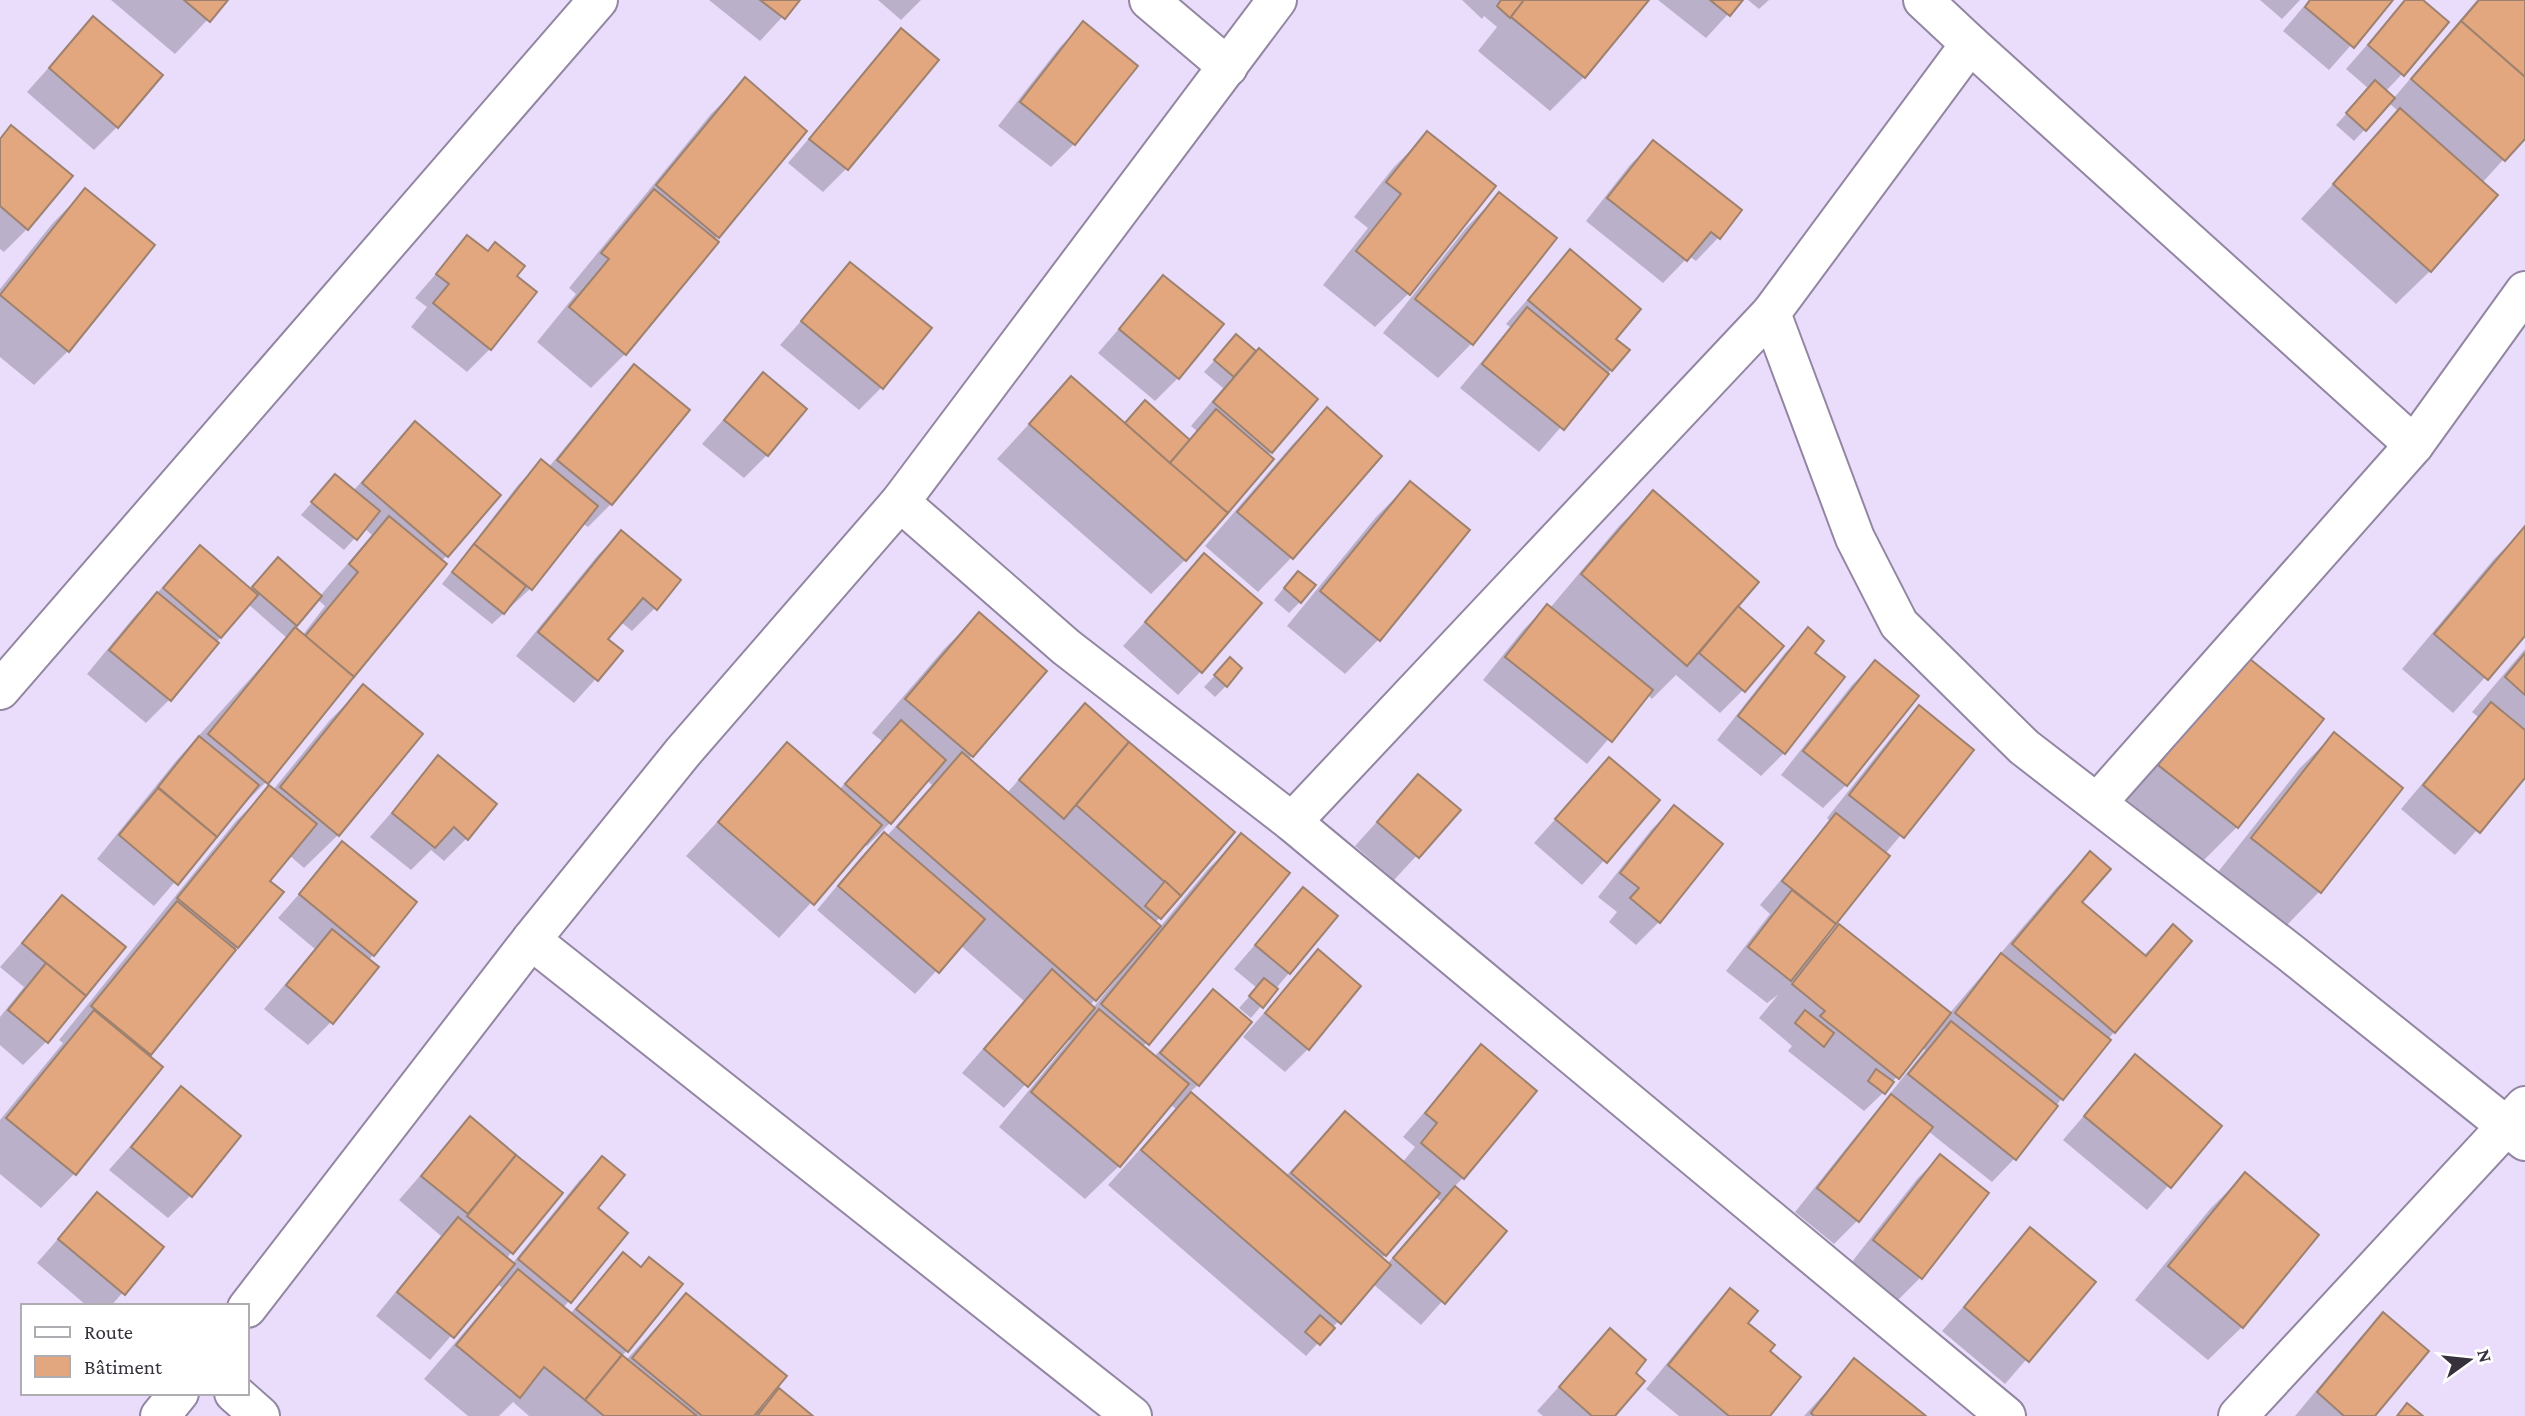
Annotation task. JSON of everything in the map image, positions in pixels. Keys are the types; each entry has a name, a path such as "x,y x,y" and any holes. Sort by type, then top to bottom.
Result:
{"street":[{"path":"0,690 598,0"},
{"path":"1149,0 1227,67"},
{"path":"248,1307 531,940 683,752 900,502 1277,0"},
{"path":"1923,0 2414,445"},
{"path":"1292,822 1771,313 1970,44"},
{"path":"2097,803 2414,445 2525,291"},
{"path":"1771,313 1855,538 1899,624 2024,747 2519,1125 2238,1416"},
{"path":"900,502 1066,647 1292,822 2006,1416"},
{"path":"531,940 1132,1416"},
{"path":"160,1416 177,1395"},
{"path":"236,1395 260,1416"}],"building":[{"path":"184,0 228,0 210,22"},
{"path":"760,0 800,0 785,19"},
{"path":"1501,0 1524,0 1510,18 1497,6"},
{"path":"1524,0 1649,0 1585,78 1511,17"},
{"path":"1710,0 1743,0 1730,16"},
{"path":"2310,0 2393,0 2354,48 2305,7"},
{"path":"2405,0 2423,0 2449,22 2404,76 2368,45"},
{"path":"2479,0 2525,0 2525,77 2461,21"},
{"path":"93,16 163,75 118,128 49,68"},
{"path":"1083,21 1138,66 1075,145 1020,102"},
{"path":"2461,21 2525,77 2525,139 2505,161 2411,79"},
{"path":"901,28 939,60 848,170 809,139"},
{"path":"745,77 807,131 719,238 656,185"},
{"path":"2375,80 2395,98 2366,131 2346,113"},
{"path":"2400,108 2498,195 2431,272 2333,184"},
{"path":"11,125 73,176 28,230 0,206 0,139"},
{"path":"1427,131 1496,186 1410,295 1356,251 1401,194 1386,182"},
{"path":"1653,140 1742,210 1720,239 1711,232 1687,261 1607,198"},
{"path":"85,188 155,245 69,352 0,295"},
{"path":"654,189 719,242 626,355 569,307 609,259 601,253"},
{"path":"1499,192 1557,238 1473,345 1415,299"},
{"path":"467,235 488,251 495,242 525,266 517,276 537,292 491,350 433,303 449,284 436,274"},
{"path":"1570,249 1641,309 1616,339 1630,350 1612,371 1528,300"},
{"path":"850,262 932,328 883,389 801,321"},
{"path":"1163,275 1224,324 1179,379 1119,329"},
{"path":"1527,307 1609,374 1564,430 1482,364"},
{"path":"1236,334 1256,351 1234,377 1214,360"},
{"path":"1259,348 1318,399 1272,453 1213,402"},
{"path":"634,364 690,410 612,505 557,460"},
{"path":"763,372 807,409 768,456 724,420"},
{"path":"1071,376 1228,513 1186,561 1029,424"},
{"path":"1145,400 1190,440 1170,463 1125,423"},
{"path":"1327,407 1382,456 1293,559 1237,512"},
{"path":"1216,409 1274,459 1228,513 1170,463"},
{"path":"415,421 501,495 448,557 362,483"},
{"path":"541,459 598,506 532,590 474,544"},
{"path":"335,474 380,511 357,540 311,502"},
{"path":"1410,481 1470,530 1380,641 1320,591"},
{"path":"1653,490 1759,582 1687,666 1581,574"},
{"path":"389,516 447,564 354,677 305,636 358,572 349,564"},
{"path":"2525,526 2525,636 2488,680 2434,634"},
{"path":"621,530 681,580 657,610 643,598 608,639 623,651 598,681 538,632"},
{"path":"474,544 526,586 504,614 452,572"},
{"path":"200,545 258,595 221,638 163,588"},
{"path":"1204,553 1262,603 1202,673 1145,622"},
{"path":"278,557 322,596 297,626 252,587"},
{"path":"1298,571 1316,585 1301,603 1284,588"},
{"path":"157,592 219,643 171,701 109,650"},
{"path":"1547,604 1653,690 1612,742 1505,657"},
{"path":"1738,606 1784,646 1745,692 1699,653"},
{"path":"979,612 1047,671 973,757 905,699"},
{"path":"295,627 354,677 268,784 208,734"},
{"path":"1808,627 1824,641 1815,653 1845,677 1785,754 1738,716"},
{"path":"2525,653 2525,695 2505,677"},
{"path":"2245,655 2324,719 2238,828 2158,765"},
{"path":"1230,657 1242,668 1227,687 1214,675"},
{"path":"1875,660 1919,696 1847,786 1803,751"},
{"path":"363,684 423,734 339,836 280,787"},
{"path":"2491,702 2525,730 2525,778 2480,833 2423,785"},
{"path":"1085,703 1129,742 1064,819 1019,780"},
{"path":"1919,705 1974,750 1904,838 1849,795"},
{"path":"901,720 946,760 891,824 845,784"},
{"path":"2334,732 2403,788 2321,893 2251,838"},
{"path":"199,736 259,785 217,837 158,787"},
{"path":"787,742 882,825 814,905 718,822"},
{"path":"1129,742 1235,832 1181,896 1076,805"},
{"path":"962,752 1161,926 1096,1001 897,827"},
{"path":"438,755 497,804 468,840 454,827 435,848 392,813"},
{"path":"1609,757 1660,800 1607,863 1555,819"},
{"path":"1418,774 1461,810 1419,858 1377,822"},
{"path":"269,785 317,824 270,881 284,892 238,948 177,898"},
{"path":"158,788 217,837 178,885 119,835"},
{"path":"1674,805 1723,844 1660,923 1630,898 1639,888 1620,873"},
{"path":"1836,813 1890,856 1836,924 1782,881"},
{"path":"884,832 985,919 939,973 838,886"},
{"path":"1241,833 1290,873 1149,1045 1101,1004"},
{"path":"342,841 417,902 374,956 299,894"},
{"path":"2090,851 2111,869 2082,902 2146,956 2173,924 2192,941 2115,1033 2012,944"},
{"path":"1165,881 1181,896 1161,919 1145,906"},
{"path":"1303,887 1338,916 1290,974 1255,945"},
{"path":"1792,890 1836,924 1791,981 1748,947"},
{"path":"62,895 126,947 86,996 22,943"},
{"path":"177,901 236,950 151,1055 91,1006"},
{"path":"1839,924 1951,1013 1899,1079 1820,1016 1825,1011 1792,984"},
{"path":"332,929 379,967 333,1024 286,985"},
{"path":"1318,949 1361,986 1309,1050 1265,1013"},
{"path":"2001,953 2111,1040 2063,1100 1955,1013"},
{"path":"46,963 86,996 48,1043 8,1010"},
{"path":"1052,969 1095,1008 1028,1087 984,1049"},
{"path":"1264,978 1278,989 1263,1008 1249,996"},
{"path":"1213,989 1252,1022 1199,1086 1160,1053"},
{"path":"1099,1009 1189,1084 1120,1167 1031,1092"},
{"path":"94,1010 163,1067 76,1175 6,1118"},
{"path":"1805,1010 1834,1033 1824,1047 1795,1023"},
{"path":"1951,1021 2058,1106 2016,1160 1908,1074"},
{"path":"1481,1044 1537,1091 1464,1179 1421,1143 1437,1123 1425,1113"},
{"path":"2135,1054 2222,1126 2171,1188 2084,1116"},
{"path":"1876,1069 1894,1082 1885,1094 1868,1081"},
{"path":"181,1086 241,1136 192,1197 131,1147"},
{"path":"1191,1092 1391,1265 1341,1324 1141,1150"},
{"path":"1891,1094 1933,1127 1859,1222 1817,1188"},
{"path":"1345,1111 1440,1193 1386,1256 1291,1173"},
{"path":"470,1116 516,1155 468,1214 421,1176"},
{"path":"1940,1154 1989,1193 1922,1279 1873,1240"},
{"path":"516,1155 563,1193 513,1254 467,1216"},
{"path":"602,1156 625,1175 598,1208 628,1233 571,1303 518,1259"},
{"path":"2245,1172 2319,1235 2243,1328 2168,1266"},
{"path":"1455,1186 1507,1231 1445,1304 1393,1258"},
{"path":"97,1192 164,1247 125,1295 58,1239"},
{"path":"458,1217 515,1264 454,1338 397,1292"},
{"path":"2030,1227 2096,1282 2029,1362 1964,1307"},
{"path":"623,1252 641,1267 649,1257 683,1284 628,1352 576,1309"},
{"path":"518,1269 622,1355 585,1400 544,1367 520,1398 456,1345"},
{"path":"1730,1288 1758,1311 1748,1323 1775,1345 1770,1351 1801,1377 1770,1416 1729,1416 1668,1365"},
{"path":"686,1293 787,1376 754,1416 702,1416 632,1358"},
{"path":"2383,1312 2429,1351 2375,1416 2344,1416 2317,1392"},
{"path":"1320,1315 1335,1328 1320,1345 1305,1332"},
{"path":"1610,1328 1646,1360 1636,1373 1645,1381 1615,1416 1592,1416 1559,1387"},
{"path":"622,1355 697,1416 604,1416 585,1400"},
{"path":"1854,1358 1926,1416 1814,1416 1811,1413"},
{"path":"779,1388 813,1416 757,1416"},
{"path":"2407,1403 2423,1416 2397,1416"}]}
